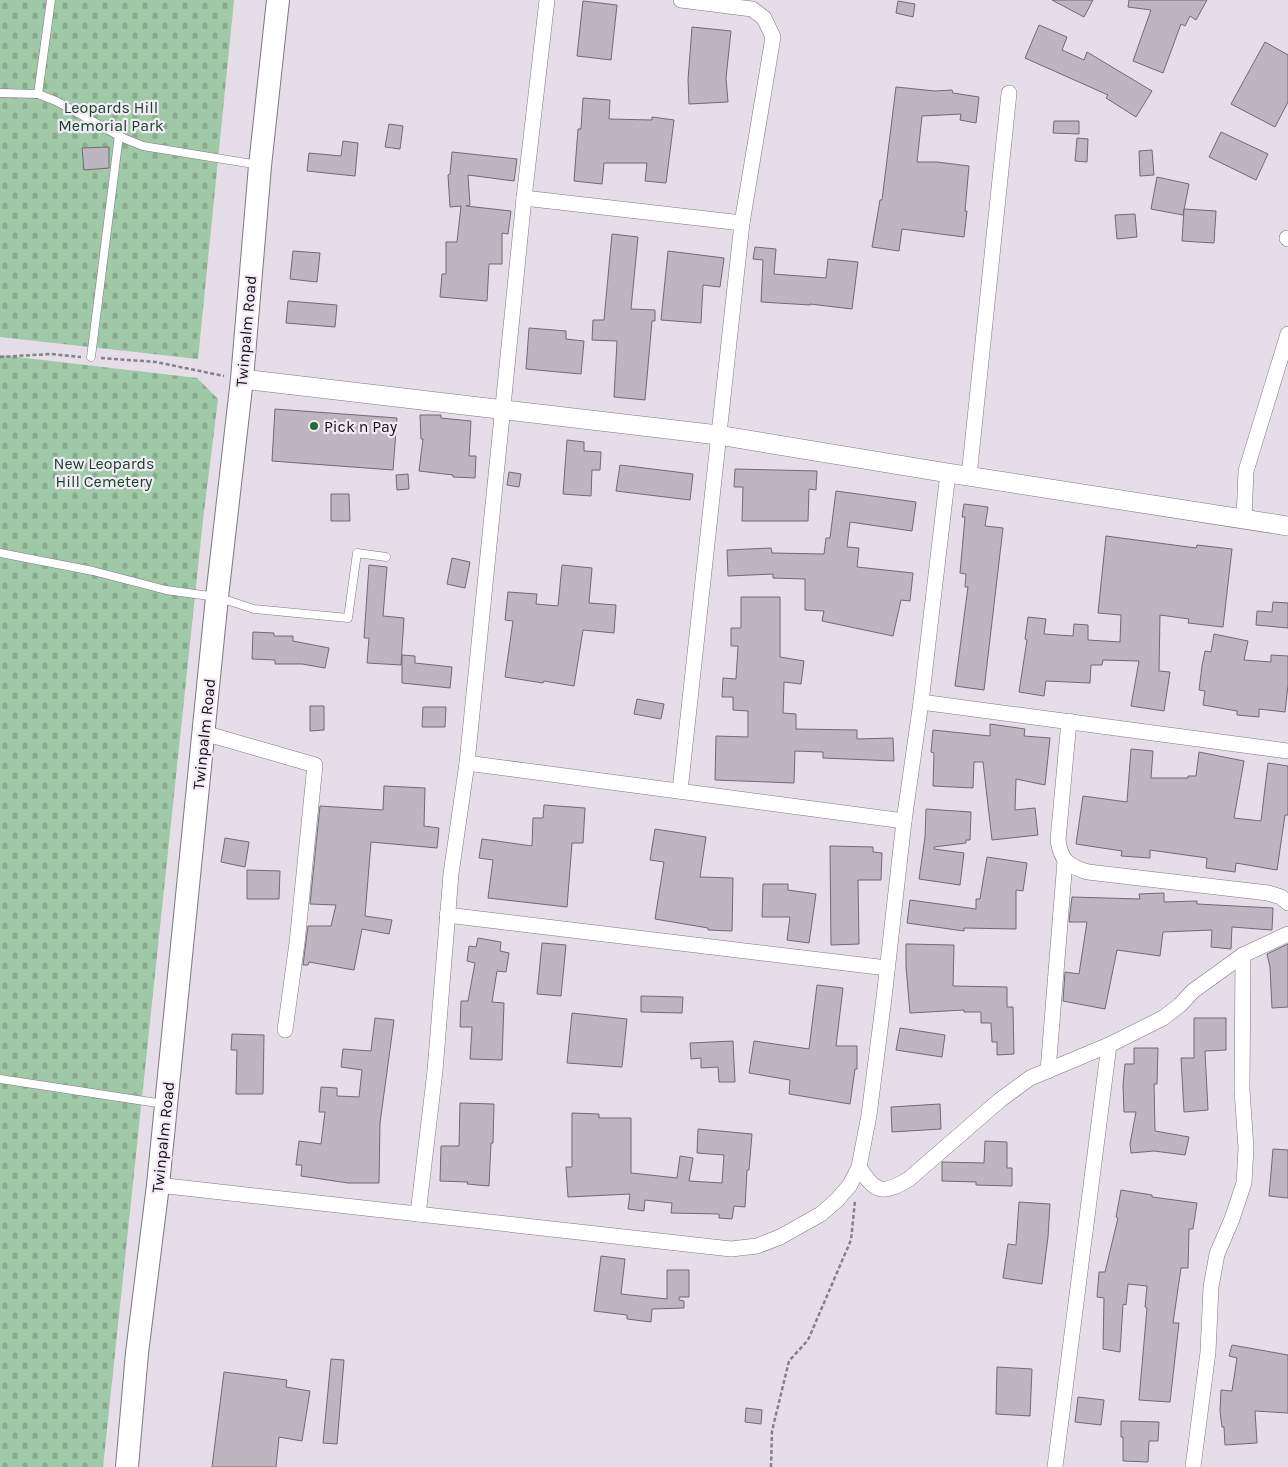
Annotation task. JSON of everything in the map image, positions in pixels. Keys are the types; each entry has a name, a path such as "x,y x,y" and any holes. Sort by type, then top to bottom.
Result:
{"main road":[{"name":"Twinpalm Road","path":"127,1467 137,1353 158,1185 242,380 260,166 278,0"}],"street":[{"path":"418,1214 436,1062 451,874 467,763 501,410 547,0"},
{"path":"680,791 742,223 773,37 764,18 752,9 681,0"},
{"path":"969,476 1009,93"},
{"path":"524,198 742,223"},
{"path":"1244,519 1246,471 1288,334"},
{"path":"242,380 718,435 1288,526"},
{"path":"158,1185 731,1249 758,1246 780,1236 821,1214 837,1200 850,1185 859,1167 869,1115 948,473"},
{"path":"921,702 1288,750"},
{"path":"1069,721 1058,840 1060,851 1065,861 1075,868 1088,872 1268,893 1281,897 1288,902"},
{"path":"204,732 314,765 297,942 285,1030"},
{"path":"467,763 904,820"},
{"path":"1048,1071 1065,861"},
{"path":"447,915 887,968"},
{"path":"859,1167 868,1182 875,1188 886,1190 898,1186 909,1179 1000,1100 1030,1078 1163,1018 1180,1005 1193,991 1243,956 1288,934"},
{"path":"1193,1467 1208,1352 1211,1287 1217,1254 1244,1183 1246,1148 1242,1090 1243,956"},
{"path":"1055,1467 1109,1044"}],"lane":[{"path":"38,94 51,0"},
{"path":"0,93 38,94 56,101 118,135 143,146 260,166"},
{"path":"91,358 118,135"},
{"path":"0,553 93,570 166,590 218,597 254,609 348,618 357,553 386,556"},
{"path":"0,1078 166,1104"}],"path":[{"path":"0,357 51,354 156,362 242,380"},
{"path":"771,1467 772,1431 789,1361 808,1340 851,1240 856,1194"}],"green space":[{"name":"Leopards Hill Memorial Park","path":"0,0 234,0 198,359 0,337"},
{"name":"New Leopards Hill Cemetery","path":"0,355 197,378 218,399 203,520 103,1467 0,1467"}],"building":[{"path":"1052,0 1093,0 1084,17"},
{"path":"1129,0 1207,0 1196,20 1190,16 1185,26 1181,24 1163,73 1133,61 1151,10 1128,7"},
{"path":"583,1 617,5 611,60 577,56"},
{"path":"898,1 915,4 913,17 896,13"},
{"path":"1039,25 1067,37 1062,50 1084,60 1087,52 1152,91 1136,117 1106,98 1108,95 1025,58"},
{"path":"692,27 731,31 726,78 728,102 689,104 688,80"},
{"path":"1265,42 1288,55 1288,102 1275,127 1231,104"},
{"path":"896,87 935,91 952,90 953,93 979,97 976,123 960,120 961,114 922,116 917,162 937,162 969,166 964,237 902,229 899,251 872,247 880,200 882,200"},
{"path":"583,98 610,100 609,119 652,120 652,117 674,120 666,183 645,181 647,163 604,163 602,184 574,181 578,129 581,129"},
{"path":"1054,121 1079,121 1079,134 1053,133"},
{"path":"389,124 403,126 400,149 385,147"},
{"path":"1221,132 1268,154 1256,180 1209,157"},
{"path":"1077,138 1088,139 1087,162 1075,161"},
{"path":"343,141 358,143 355,176 307,171 309,153 341,156"},
{"path":"109,147 109,168 84,170 82,148"},
{"path":"1152,150 1154,175 1140,176 1139,151"},
{"path":"452,152 517,159 514,181 468,175 470,205 466,206 511,211 508,234 502,233 502,264 489,264 487,301 440,297 442,274 446,274 446,242 457,242 461,206 450,207 448,175 450,174"},
{"path":"1157,177 1189,184 1183,215 1151,209"},
{"path":"1184,209 1216,211 1214,243 1182,241"},
{"path":"1135,214 1137,237 1117,239 1115,215"},
{"path":"612,234 638,237 631,309 655,310 655,321 652,321 645,400 614,397 617,341 592,340 593,320 604,320"},
{"path":"755,247 776,249 774,274 826,278 828,259 858,262 852,309 810,304 761,302 763,260 753,259"},
{"path":"293,251 320,253 317,282 290,279"},
{"path":"668,251 724,258 720,287 703,285 701,323 661,320"},
{"path":"288,301 337,305 335,327 286,323"},
{"path":"529,328 566,331 566,339 584,341 581,374 526,369"},
{"path":"275,409 397,418 393,470 272,461"},
{"path":"420,415 441,415 441,418 471,421 469,456 476,456 475,478 453,477 453,475 419,471 423,439 421,439"},
{"path":"567,440 584,442 584,451 601,452 600,470 592,470 591,496 563,494"},
{"path":"620,465 693,474 690,500 616,491"},
{"path":"735,469 817,471 816,490 809,489 808,521 742,521 743,487 734,487"},
{"path":"509,472 521,474 519,487 507,485"},
{"path":"408,474 409,489 397,490 396,475"},
{"path":"836,491 916,502 912,531 850,522 847,547 859,548 857,567 913,573 910,601 901,600 893,636 822,621 824,611 805,610 805,579 773,578 773,574 728,576 727,550 771,548 772,553 824,554 826,538 830,538"},
{"path":"331,494 349,494 350,521 331,521"},
{"path":"964,504 988,507 985,526 1003,528 984,690 955,686 968,587 965,587 966,574 960,573 965,517 962,517"},
{"path":"1106,536 1196,548 1197,545 1232,549 1223,627 1188,623 1189,619 1160,615 1159,671 1170,672 1164,711 1131,706 1139,661 1103,660 1102,665 1091,665 1090,683 1046,681 1044,696 1019,692 1027,640 1025,639 1028,617 1046,619 1044,634 1073,636 1074,624 1088,625 1088,640 1120,642 1121,615 1098,613"},
{"path":"452,558 470,562 465,588 447,584"},
{"path":"369,565 387,567 383,616 404,618 401,665 367,663 369,638 364,638"},
{"path":"562,565 592,568 589,603 616,605 614,633 583,630 574,686 505,677 513,621 505,620 508,592 537,594 536,604 558,606"},
{"path":"741,597 780,597 780,657 804,661 801,684 784,682 783,713 796,714 796,729 857,730 857,739 893,738 894,761 823,758 823,752 795,751 794,783 715,780 716,736 748,737 748,711 733,710 733,697 722,697 723,678 736,679 738,646 731,646 731,628 741,628"},
{"path":"1273,602 1288,603 1288,628 1256,625 1257,611 1272,612"},
{"path":"253,632 274,633 274,636 293,636 293,641 329,648 325,668 302,664 275,664 275,660 252,659"},
{"path":"1214,634 1248,641 1244,660 1271,662 1271,655 1288,656 1288,685 1285,712 1259,709 1259,717 1237,715 1237,711 1203,705 1205,691 1199,690 1202,666 1205,651 1211,652"},
{"path":"402,655 415,656 415,663 452,667 450,688 402,683"},
{"path":"637,699 664,704 661,719 634,714"},
{"path":"310,706 324,706 324,730 310,731"},
{"path":"423,707 446,707 445,727 422,727"},
{"path":"990,724 1025,729 1024,736 1050,738 1045,785 1016,779 1015,810 1035,808 1038,835 992,840 983,762 974,762 973,788 933,786 934,753 931,752 933,730 990,736"},
{"path":"1131,749 1153,751 1151,778 1188,778 1188,776 1196,776 1199,752 1244,761 1234,818 1261,821 1268,763 1288,766 1288,815 1285,815 1277,870 1236,863 1235,872 1206,868 1207,858 1150,850 1150,858 1121,856 1122,851 1076,844 1083,796 1127,802"},
{"path":"384,786 425,788 424,826 439,828 437,848 371,842 365,916 392,920 389,934 362,929 354,970 309,962 308,965 303,965 308,926 331,926 336,905 310,904 320,806 383,810"},
{"path":"544,805 585,808 583,843 572,843 567,907 488,898 493,860 479,858 482,839 532,846 533,818 543,818"},
{"path":"926,809 971,812 970,840 966,840 966,843 934,847 934,849 964,853 960,885 919,879 925,837"},
{"path":"655,829 706,837 700,877 733,878 732,931 708,930 708,928 655,919 664,862 650,860"},
{"path":"225,838 249,842 245,867 221,862"},
{"path":"830,846 873,847 873,852 882,853 881,880 858,880 859,944 831,945"},
{"path":"987,857 1027,863 1023,891 1016,890 1016,929 964,928 964,931 907,923 910,900 976,909 976,899 980,899"},
{"path":"247,870 280,871 279,899 247,899"},
{"path":"763,884 788,884 788,890 816,894 809,943 787,940 790,917 762,917"},
{"path":"1164,893 1164,902 1197,901 1197,904 1273,908 1272,930 1232,927 1231,949 1211,947 1212,930 1163,932 1160,956 1117,950 1105,1009 1063,1001 1065,972 1079,974 1087,922 1069,922 1072,897 1140,899 1139,894"},
{"path":"478,938 501,942 500,951 509,953 506,972 497,971 492,1002 504,1003 502,1060 470,1059 472,1027 460,1027 461,1001 468,1001 475,963 467,961 469,946 476,947"},
{"path":"542,943 566,945 561,996 537,994"},
{"path":"906,944 954,945 953,986 1007,987 1007,1007 1013,1007 1014,1054 997,1055 997,1042 992,1042 991,1023 981,1023 981,1012 964,1012 964,1010 910,1013"},
{"path":"1288,944 1288,1007 1272,1008 1270,967 1267,954"},
{"path":"817,985 843,988 836,1046 857,1046 857,1069 855,1069 850,1104 789,1094 790,1080 749,1073 754,1041 809,1049"},
{"path":"641,996 683,997 682,1013 641,1012"},
{"path":"572,1013 627,1019 622,1067 567,1063"},
{"path":"375,1018 394,1020 380,1123 379,1183 348,1183 301,1176 302,1165 296,1165 299,1141 321,1144 325,1112 319,1112 321,1087 337,1088 337,1096 359,1097 362,1070 341,1067 343,1049 371,1051"},
{"path":"1194,1018 1226,1018 1226,1050 1205,1051 1208,1110 1184,1112 1181,1058 1194,1058"},
{"path":"900,1028 945,1035 942,1057 896,1050"},
{"path":"232,1034 264,1035 263,1094 236,1094 237,1050 231,1050"},
{"path":"733,1041 735,1082 719,1082 718,1067 701,1068 701,1058 691,1059 690,1043"},
{"path":"1134,1048 1158,1048 1157,1084 1154,1084 1155,1131 1189,1137 1185,1155 1154,1151 1131,1153 1130,1144 1136,1112 1124,1112 1123,1085 1125,1064 1134,1064"},
{"path":"460,1103 494,1104 489,1186 467,1184 468,1182 440,1181 441,1146 459,1146"},
{"path":"940,1104 941,1129 892,1132 891,1107"},
{"path":"572,1113 599,1114 599,1118 631,1118 631,1173 677,1178 680,1156 693,1158 689,1181 722,1183 724,1155 697,1153 698,1129 752,1134 749,1170 747,1170 745,1207 734,1206 732,1219 719,1218 719,1214 671,1213 672,1203 645,1200 644,1211 628,1209 630,1194 568,1197 566,1167 572,1167"},
{"path":"985,1141 1007,1142 1007,1168 1012,1168 1012,1186 976,1185 976,1182 942,1181 942,1162 984,1163"},
{"path":"1273,1149 1288,1150 1288,1198 1269,1196"},
{"path":"1121,1190 1152,1195 1152,1197 1197,1203 1193,1229 1189,1229 1188,1268 1181,1268 1173,1323 1179,1323 1170,1402 1139,1400 1147,1308 1145,1307 1147,1286 1128,1284 1126,1305 1123,1304 1120,1352 1103,1349 1104,1298 1097,1297 1099,1272 1105,1272 1118,1218 1116,1217"},
{"path":"1019,1202 1050,1204 1042,1284 1003,1278 1008,1244 1016,1245"},
{"path":"601,1256 625,1259 621,1294 667,1299 667,1270 689,1270 689,1297 679,1297 679,1300 684,1301 684,1308 652,1309 651,1322 627,1319 627,1315 594,1311"},
{"path":"1232,1345 1288,1355 1288,1413 1255,1411 1257,1443 1225,1445 1224,1427 1222,1427 1220,1411 1221,1390 1232,1391 1237,1358 1229,1356"},
{"path":"331,1359 344,1360 337,1444 323,1443"},
{"path":"997,1367 1032,1369 1030,1416 996,1414"},
{"path":"224,1372 287,1380 286,1387 310,1391 302,1441 279,1437 276,1467 212,1467"},
{"path":"1078,1397 1104,1400 1101,1425 1075,1422"},
{"path":"746,1408 762,1410 761,1424 745,1422"},
{"path":"1121,1421 1159,1422 1158,1441 1149,1441 1148,1462 1123,1461"}],"place":[{"name":"Pick n Pay","path":"314,426"}]}
